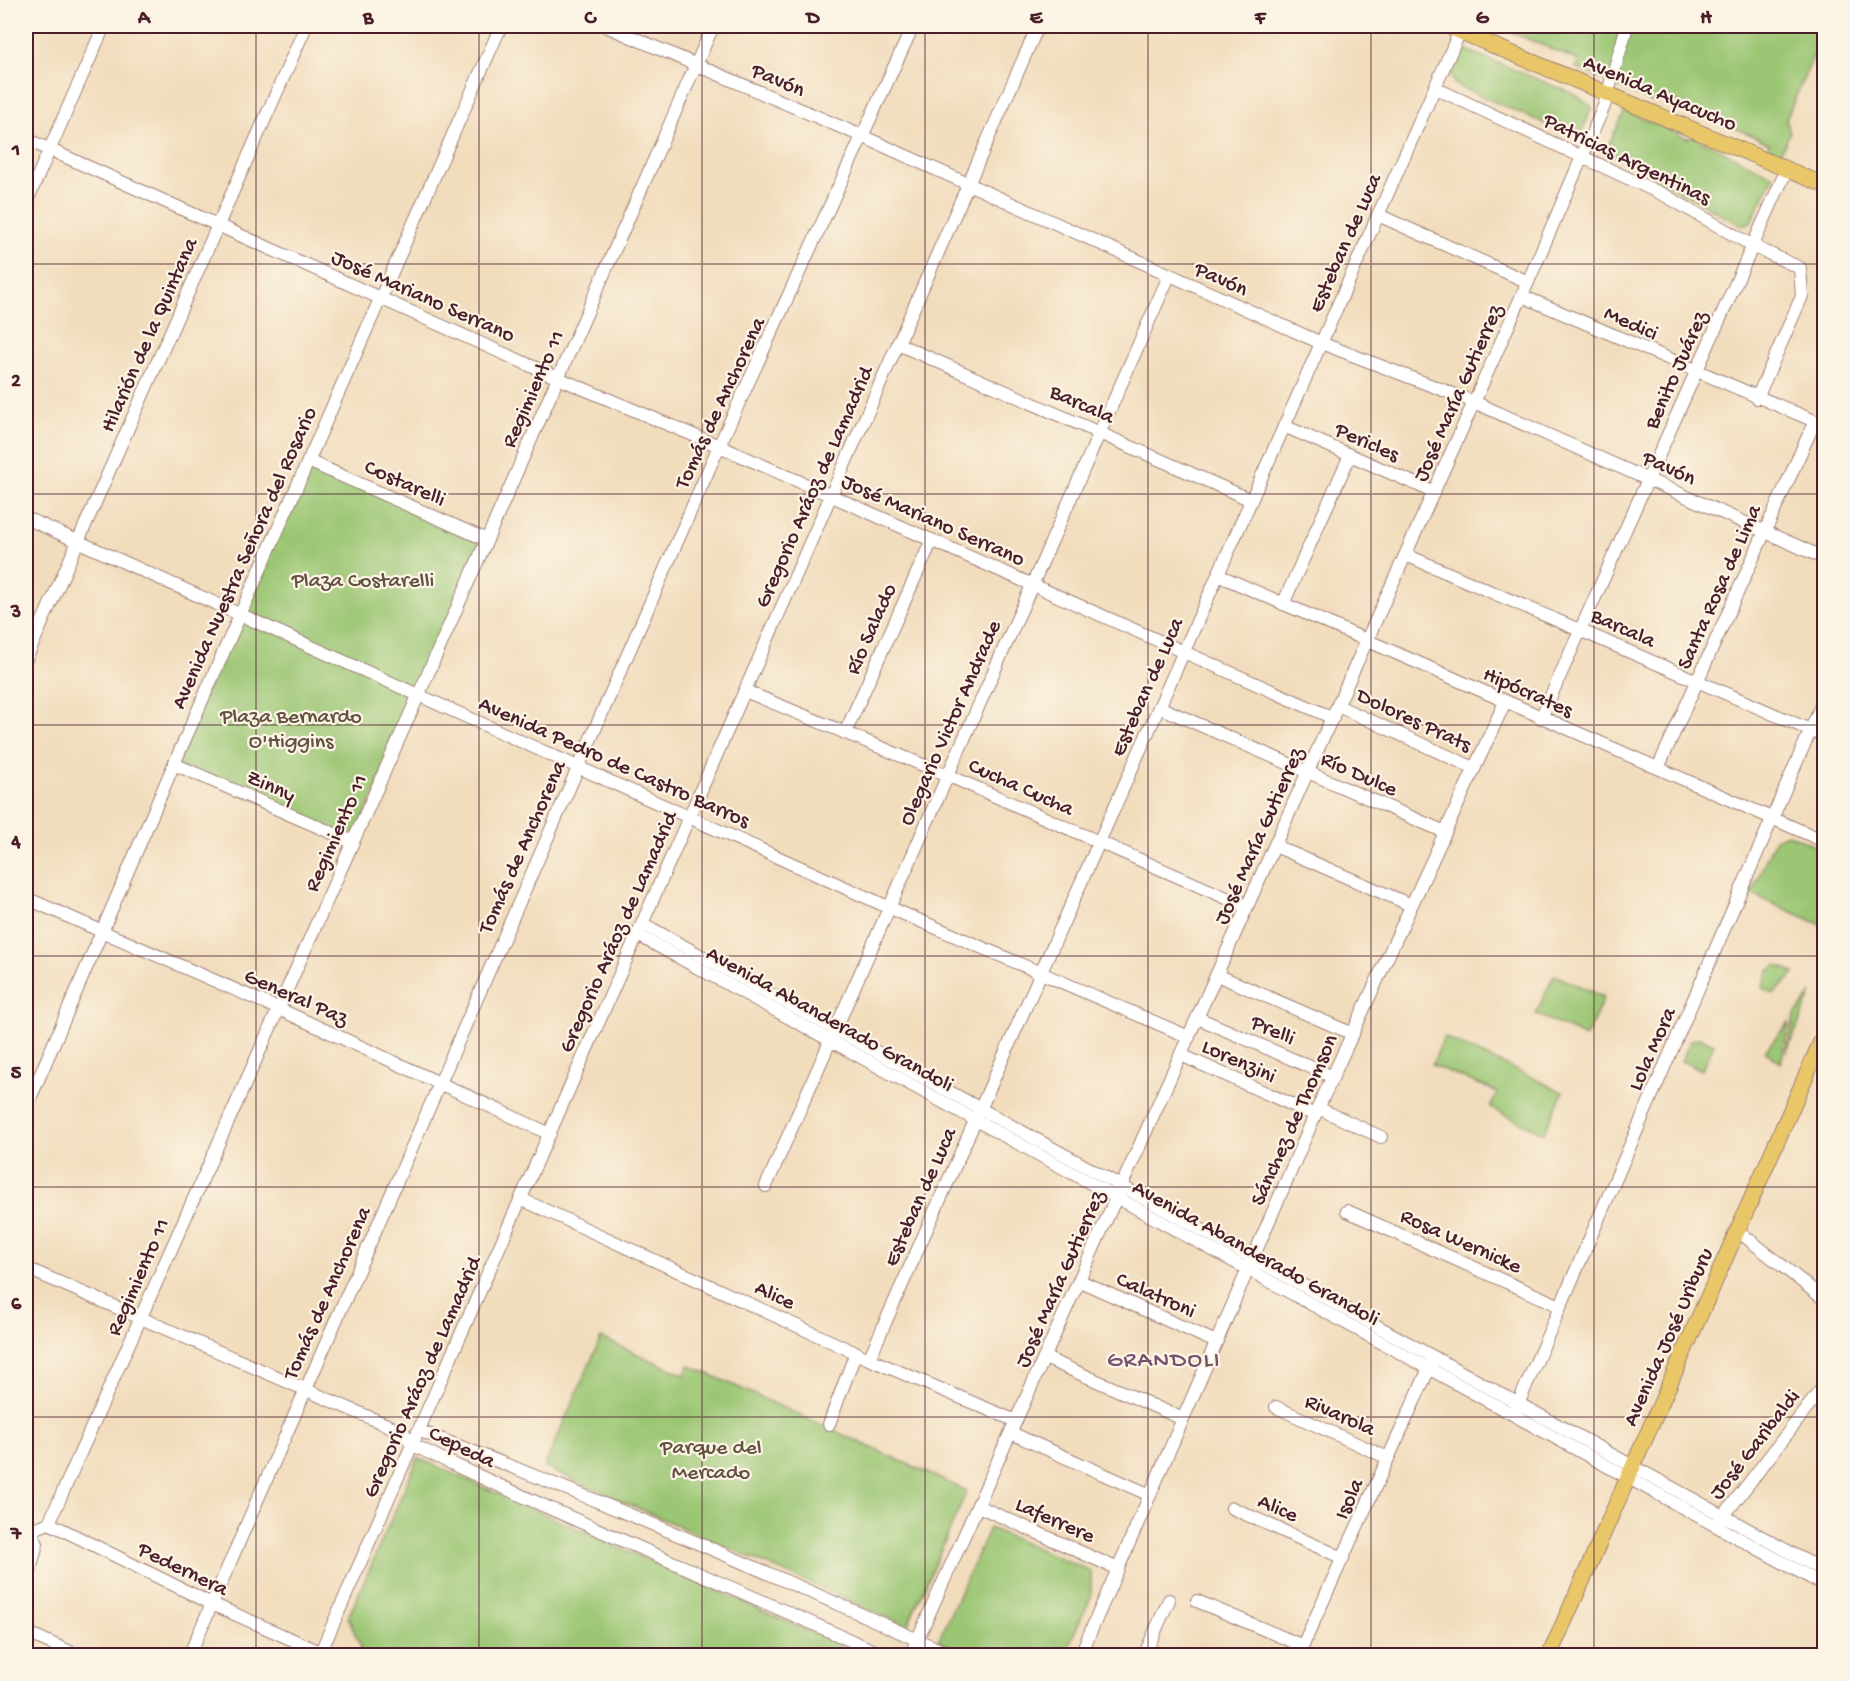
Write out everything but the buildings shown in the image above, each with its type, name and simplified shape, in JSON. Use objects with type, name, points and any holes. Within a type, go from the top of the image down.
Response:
[{"type":"main road","name":"Avenida Ayacucho","points":[[1454,28],[1824,185]]},
{"type":"main road","name":"Avenida José Uriburu","points":[[1549,1656],[1824,1035]]},
{"type":"street","points":[[26,203],[104,26]]},
{"type":"street","name":"Hilarión de la Quintana","points":[[26,659],[306,26]]},
{"type":"street","name":"Avenida Nuestra Señora del Rosario","points":[[26,1108],[30,1082],[102,933],[174,764],[501,26]]},
{"type":"street","name":"Pavón","points":[[606,26],[864,137],[1321,344],[1474,402],[1824,558]]},
{"type":"street","name":"Regimiento 11","points":[[49,1523],[419,694],[712,26]]},
{"type":"street","name":"Tomás de Anchorena","points":[[189,1656],[719,446],[864,137],[913,26]]},
{"type":"street","name":"Gregorio Aráoz de Lamadrid","points":[[320,1654],[1038,26]]},
{"type":"street","name":"José María Gutierrez","points":[[910,1656],[1522,296],[1608,93],[1627,26]]},
{"type":"street","name":"Esteban de Luca","points":[[869,1359],[1435,88],[1454,28]]},
{"type":"street","name":"Patricias Argentinas","points":[[1435,88],[1666,196],[1753,246],[1800,268],[1802,296],[1757,398]]},
{"type":"street","name":"José Mariano Serrano","points":[[26,139],[558,378],[719,446],[1333,718]]},
{"type":"street","name":"Benito Juárez","points":[[1541,718],[1788,169]]},
{"type":"street","points":[[1378,215],[1528,282]]},
{"type":"street","name":"Olegario Victor Andrade","points":[[766,1186],[1169,276]]},
{"type":"street","name":"Medici","points":[[1522,296],[1696,373],[1820,423]]},
{"type":"street","name":"Barcala","points":[[898,344],[1251,500]]},
{"type":"street","name":"Santa Rosa de Lima","points":[[1658,768],[1765,532],[1820,423]]},
{"type":"street","name":"Pericles","points":[[1284,426],[1434,492]]},
{"type":"street","points":[[1283,604],[1350,455]]},
{"type":"street","name":"Costarelli","points":[[308,461],[487,540]]},
{"type":"street","name":"Avenida Pedro de Castro Barros","points":[[26,518],[888,907],[1189,1037]]},
{"type":"street","name":"Río Salado","points":[[845,733],[932,540]]},
{"type":"street","name":"Barcala","points":[[1406,555],[1824,736]]},
{"type":"street","name":"Hipócrates","points":[[1218,575],[1824,841]]},
{"type":"street","name":"Cucha Cucha","points":[[745,691],[947,775],[1247,908]]},
{"type":"street","name":"Lola Mora","points":[[1516,1409],[1824,699]]},
{"type":"street","name":"Sánchez de Thomson","points":[[1080,1656],[1332,1077],[1505,702]]},
{"type":"street","name":"Dolores Prats","points":[[1338,706],[1474,768]]},
{"type":"street","name":"Río Dulce","points":[[1159,707],[1445,832]]},
{"type":"street","name":"Zinny","points":[[174,764],[353,842]]},
{"type":"street","points":[[1275,846],[1411,905]]},
{"type":"street","name":"General Paz","points":[[26,898],[279,1009],[550,1134]]},
{"type":"street","name":"Avenida Abanderado Grandoli","points":[[640,929],[1720,1521],[1824,1571]]},
{"type":"street","points":[[1217,975],[1353,1034]]},
{"type":"street","name":"Prelli","points":[[1198,1018],[1332,1077]]},
{"type":"street","name":"Lorenzini","points":[[1181,1055],[1381,1137]]},
{"type":"street","name":"Alice","points":[[521,1199],[856,1352],[1150,1495]]},
{"type":"street","name":"Rosa Wernicke","points":[[1347,1211],[1560,1306]]},
{"type":"street","points":[[1737,1230],[1824,1299]]},
{"type":"street","name":"Cepeda","points":[[26,1268],[403,1432],[413,1445],[530,1502],[763,1600],[885,1656]]},
{"type":"street","name":"Calatroni","points":[[1080,1281],[1216,1342]]},
{"type":"street","points":[[829,1424],[856,1352]]},
{"type":"street","points":[[1045,1358],[1183,1419]]},
{"type":"street","name":"Isola","points":[[1301,1651],[1431,1363]]},
{"type":"street","name":"José Garibaldi","points":[[1720,1521],[1824,1386]]},
{"type":"street","name":"Rivarola","points":[[1276,1407],[1388,1458]]},
{"type":"street","name":"Cepeda","points":[[420,1431],[540,1476],[752,1565],[953,1656]]},
{"type":"street","name":"Laferrere","points":[[978,1506],[1118,1569]]},
{"type":"street","name":"Alice","points":[[1232,1508],[1343,1558]]},
{"type":"street","points":[[26,1517],[37,1544],[26,1585]]},
{"type":"street","name":"Avenida Abanderado Grandoli","points":[[1720,1521],[1824,1585]]},
{"type":"street","points":[[31,1530],[49,1523]]},
{"type":"street","name":"Pedernera","points":[[49,1523],[212,1604],[320,1654]]},
{"type":"street","points":[[1144,1656],[1169,1600]]},
{"type":"street","points":[[1197,1600],[1301,1651]]},
{"type":"street","points":[[26,1632],[79,1656]]},
{"type":"green space","points":[[1497,26],[1824,26],[1824,32],[1786,119],[1790,133],[1781,152],[1775,154],[1767,150],[1769,143],[1659,95],[1655,103],[1576,68],[1579,61]]},
{"type":"green space","points":[[1461,48],[1576,95],[1592,107],[1581,133],[1572,135],[1455,85],[1450,74]]},
{"type":"green space","points":[[1625,111],[1687,138],[1694,137],[1774,176],[1750,223],[1740,225],[1606,150]]},
{"type":"green space","points":[[308,461],[487,540],[353,842],[174,764]]},
{"type":"green space","points":[[1788,834],[1824,850],[1824,926],[1751,894],[1775,839]]},
{"type":"green space","points":[[1776,965],[1795,973],[1774,994],[1762,988],[1769,971]]},
{"type":"green space","points":[[1554,975],[1604,997],[1586,1037],[1536,1014]]},
{"type":"green space","points":[[1812,993],[1786,1053],[1794,1016]]},
{"type":"green space","points":[[1789,1022],[1781,1063],[1765,1051]]},
{"type":"green space","points":[[1444,1037],[1563,1092],[1544,1133],[1490,1108],[1497,1092],[1432,1065]]},
{"type":"green space","points":[[1700,1038],[1714,1044],[1702,1070],[1681,1061],[1691,1040]]},
{"type":"green space","name":"Parque del Mercado","points":[[601,1338],[685,1375],[689,1365],[967,1491],[907,1626],[544,1467]]},
{"type":"green space","points":[[418,1458],[862,1655],[358,1655],[361,1647],[348,1618]]},
{"type":"green space","points":[[989,1528],[1091,1571],[1091,1597],[1064,1655],[971,1655],[938,1641]]},
{"type":"district","name":"GRANDOLI","points":[[1164,1358]]},
{"type":"park label","name":"Plaza Costarelli","points":[[363,578]]},
{"type":"park label","name":"Plaza Bernardo O'Higgins","points":[[291,726]]}]
